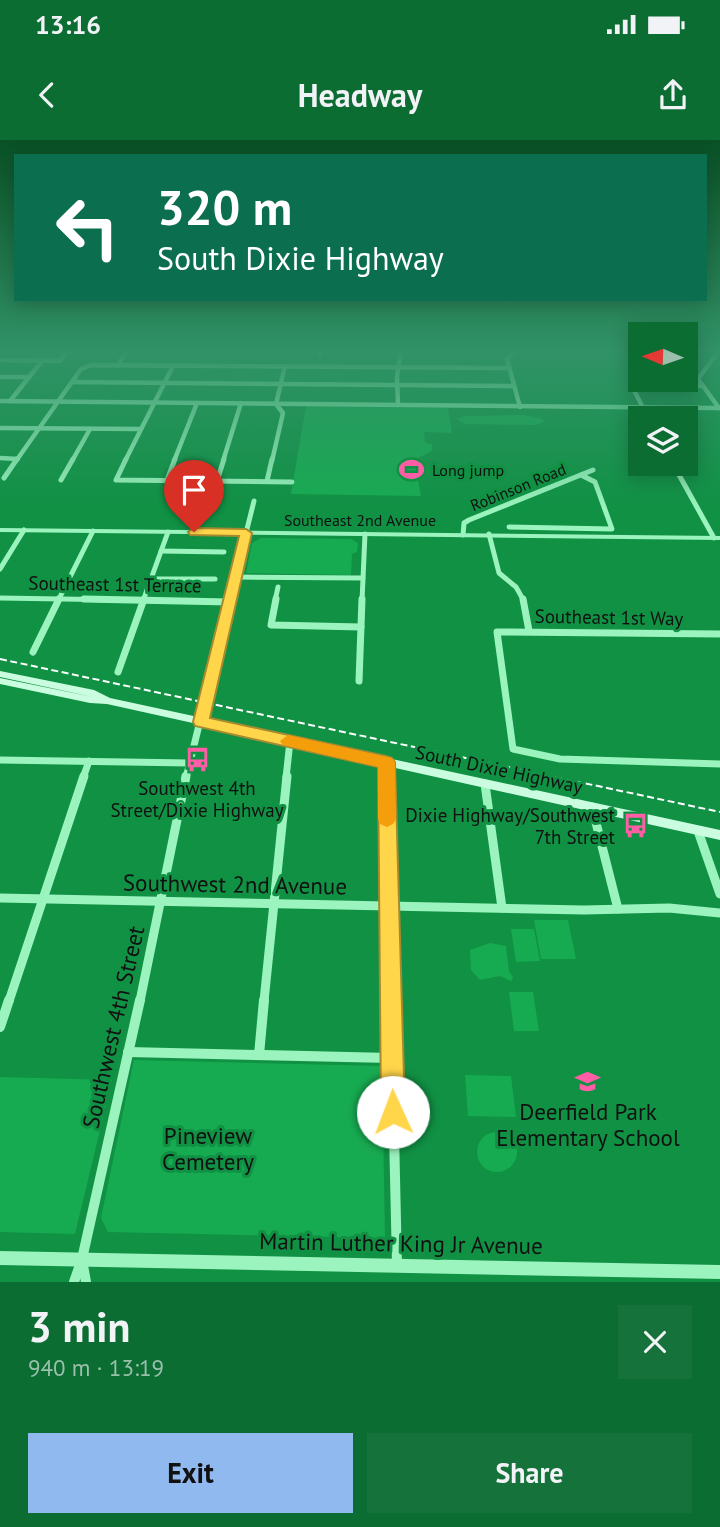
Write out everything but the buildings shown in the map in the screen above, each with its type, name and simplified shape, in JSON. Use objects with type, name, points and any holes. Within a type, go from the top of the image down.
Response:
[{"type":"main road","name":"South Dixie Highway","points":[[0,674],[94,693],[107,701]]},
{"type":"main road","name":"South Dixie Highway","points":[[0,681],[90,701],[107,701],[720,835]]},
{"type":"street","points":[[4,478],[57,402]]},
{"type":"street","points":[[121,402],[628,408]]},
{"type":"street","points":[[519,402],[520,407]]},
{"type":"street","points":[[155,403],[116,480],[292,482]]},
{"type":"street","points":[[167,480],[197,403]]},
{"type":"street","points":[[217,481],[241,404]]},
{"type":"street","points":[[267,481],[282,413],[276,404]]},
{"type":"street","points":[[698,408],[719,408]]},
{"type":"street","points":[[0,428],[141,429]]},
{"type":"street","points":[[61,480],[90,429]]},
{"type":"street","points":[[0,458],[18,459]]},
{"type":"street","name":"Robinson Road","points":[[463,535],[464,523],[469,520],[593,470]]},
{"type":"street","points":[[581,475],[595,482],[612,529],[594,533]]},
{"type":"street","points":[[681,476],[717,538]]},
{"type":"street","name":"Southwest 4th Street","points":[[74,1282],[82,1259],[162,902],[189,763],[254,501]]},
{"type":"street","points":[[509,527],[523,532]]},
{"type":"street","name":"Southeast 2nd Avenue","points":[[0,530],[463,535],[523,532],[717,538]]},
{"type":"street","points":[[0,569],[24,530]]},
{"type":"street","points":[[33,652],[93,531]]},
{"type":"street","points":[[118,672],[168,532]]},
{"type":"street","points":[[359,681],[365,534]]},
{"type":"street","points":[[489,534],[499,573],[516,587],[524,602],[529,631]]},
{"type":"street","points":[[161,551],[224,552]]},
{"type":"street","points":[[236,577],[363,578]]},
{"type":"street","points":[[151,579],[215,579]]},
{"type":"street","points":[[278,587],[271,625],[361,627]]},
{"type":"street","name":"Southeast 1st Terrace","points":[[0,598],[229,602]]},
{"type":"street","name":"Southeast 1st Way","points":[[720,634],[497,632],[513,749],[560,759],[720,764]]},
{"type":"street","points":[[259,1055],[290,741]]},
{"type":"street","points":[[0,760],[189,763]]},
{"type":"street","points":[[0,1027],[89,761]]},
{"type":"street","points":[[386,762],[397,1265]]},
{"type":"street","points":[[485,784],[502,908]]},
{"type":"street","points":[[592,807],[618,909]]},
{"type":"street","points":[[698,831],[720,894]]},
{"type":"street","name":"Southwest 2nd Avenue","points":[[0,898],[388,907],[690,907],[720,913]]},
{"type":"street","points":[[128,1052],[391,1058]]},
{"type":"street","name":"Martin Luther King Jr Avenue","points":[[0,1258],[720,1272]]},
{"type":"street","name":"Southwest 4th Street","points":[[82,1259],[86,1282]]},
{"type":"green space","points":[[306,406],[448,408],[452,433],[424,432],[425,442],[432,444],[432,451],[414,460],[421,496],[291,494]]},
{"type":"green space","points":[[524,415],[545,421],[536,425],[465,424],[456,419],[465,416]]},
{"type":"green space","points":[[261,538],[351,539],[358,543],[357,552],[352,554],[351,575],[246,573],[252,543]]},
{"type":"green space","points":[[534,920],[568,920],[576,959],[541,959]]},
{"type":"green space","points":[[511,929],[534,929],[540,961],[516,962]]},
{"type":"green space","points":[[490,943],[506,946],[509,971],[513,977],[511,981],[500,976],[480,980],[471,970],[470,950]]},
{"type":"green space","points":[[509,992],[533,992],[539,1031],[514,1031]]},
{"type":"green space","name":"Pineview Cemetery","points":[[134,1060],[382,1066],[385,1238],[108,1232],[101,1218]]},
{"type":"green space","points":[[465,1075],[511,1076],[516,1117],[468,1116]]},
{"type":"green space","points":[[0,1077],[112,1080],[75,1234],[0,1232]]},
{"type":"green space","points":[[497,1132],[505,1133],[511,1138],[516,1144],[516,1160],[511,1166],[505,1171],[497,1172],[489,1171],[483,1166],[478,1160],[477,1152],[478,1144],[483,1138],[489,1133]]},
{"type":"railway","points":[[0,659],[720,812]]},
{"type":"slow traffic","points":[[288,741],[386,762],[387,819]]},
{"type":"place","name":"Long jump","points":[[412,470]]},
{"type":"place","name":"Southwest 4th Street/Dixie Highway","points":[[197,760]]},
{"type":"place","name":"Dixie Highway/Southwest 7th Street","points":[[635,826]]},
{"type":"place","name":"Deerfield Park Elementary School","points":[[588,1081]]},
{"type":"route","points":[[194,532],[246,533],[201,722],[386,762],[393,1112]]}]
